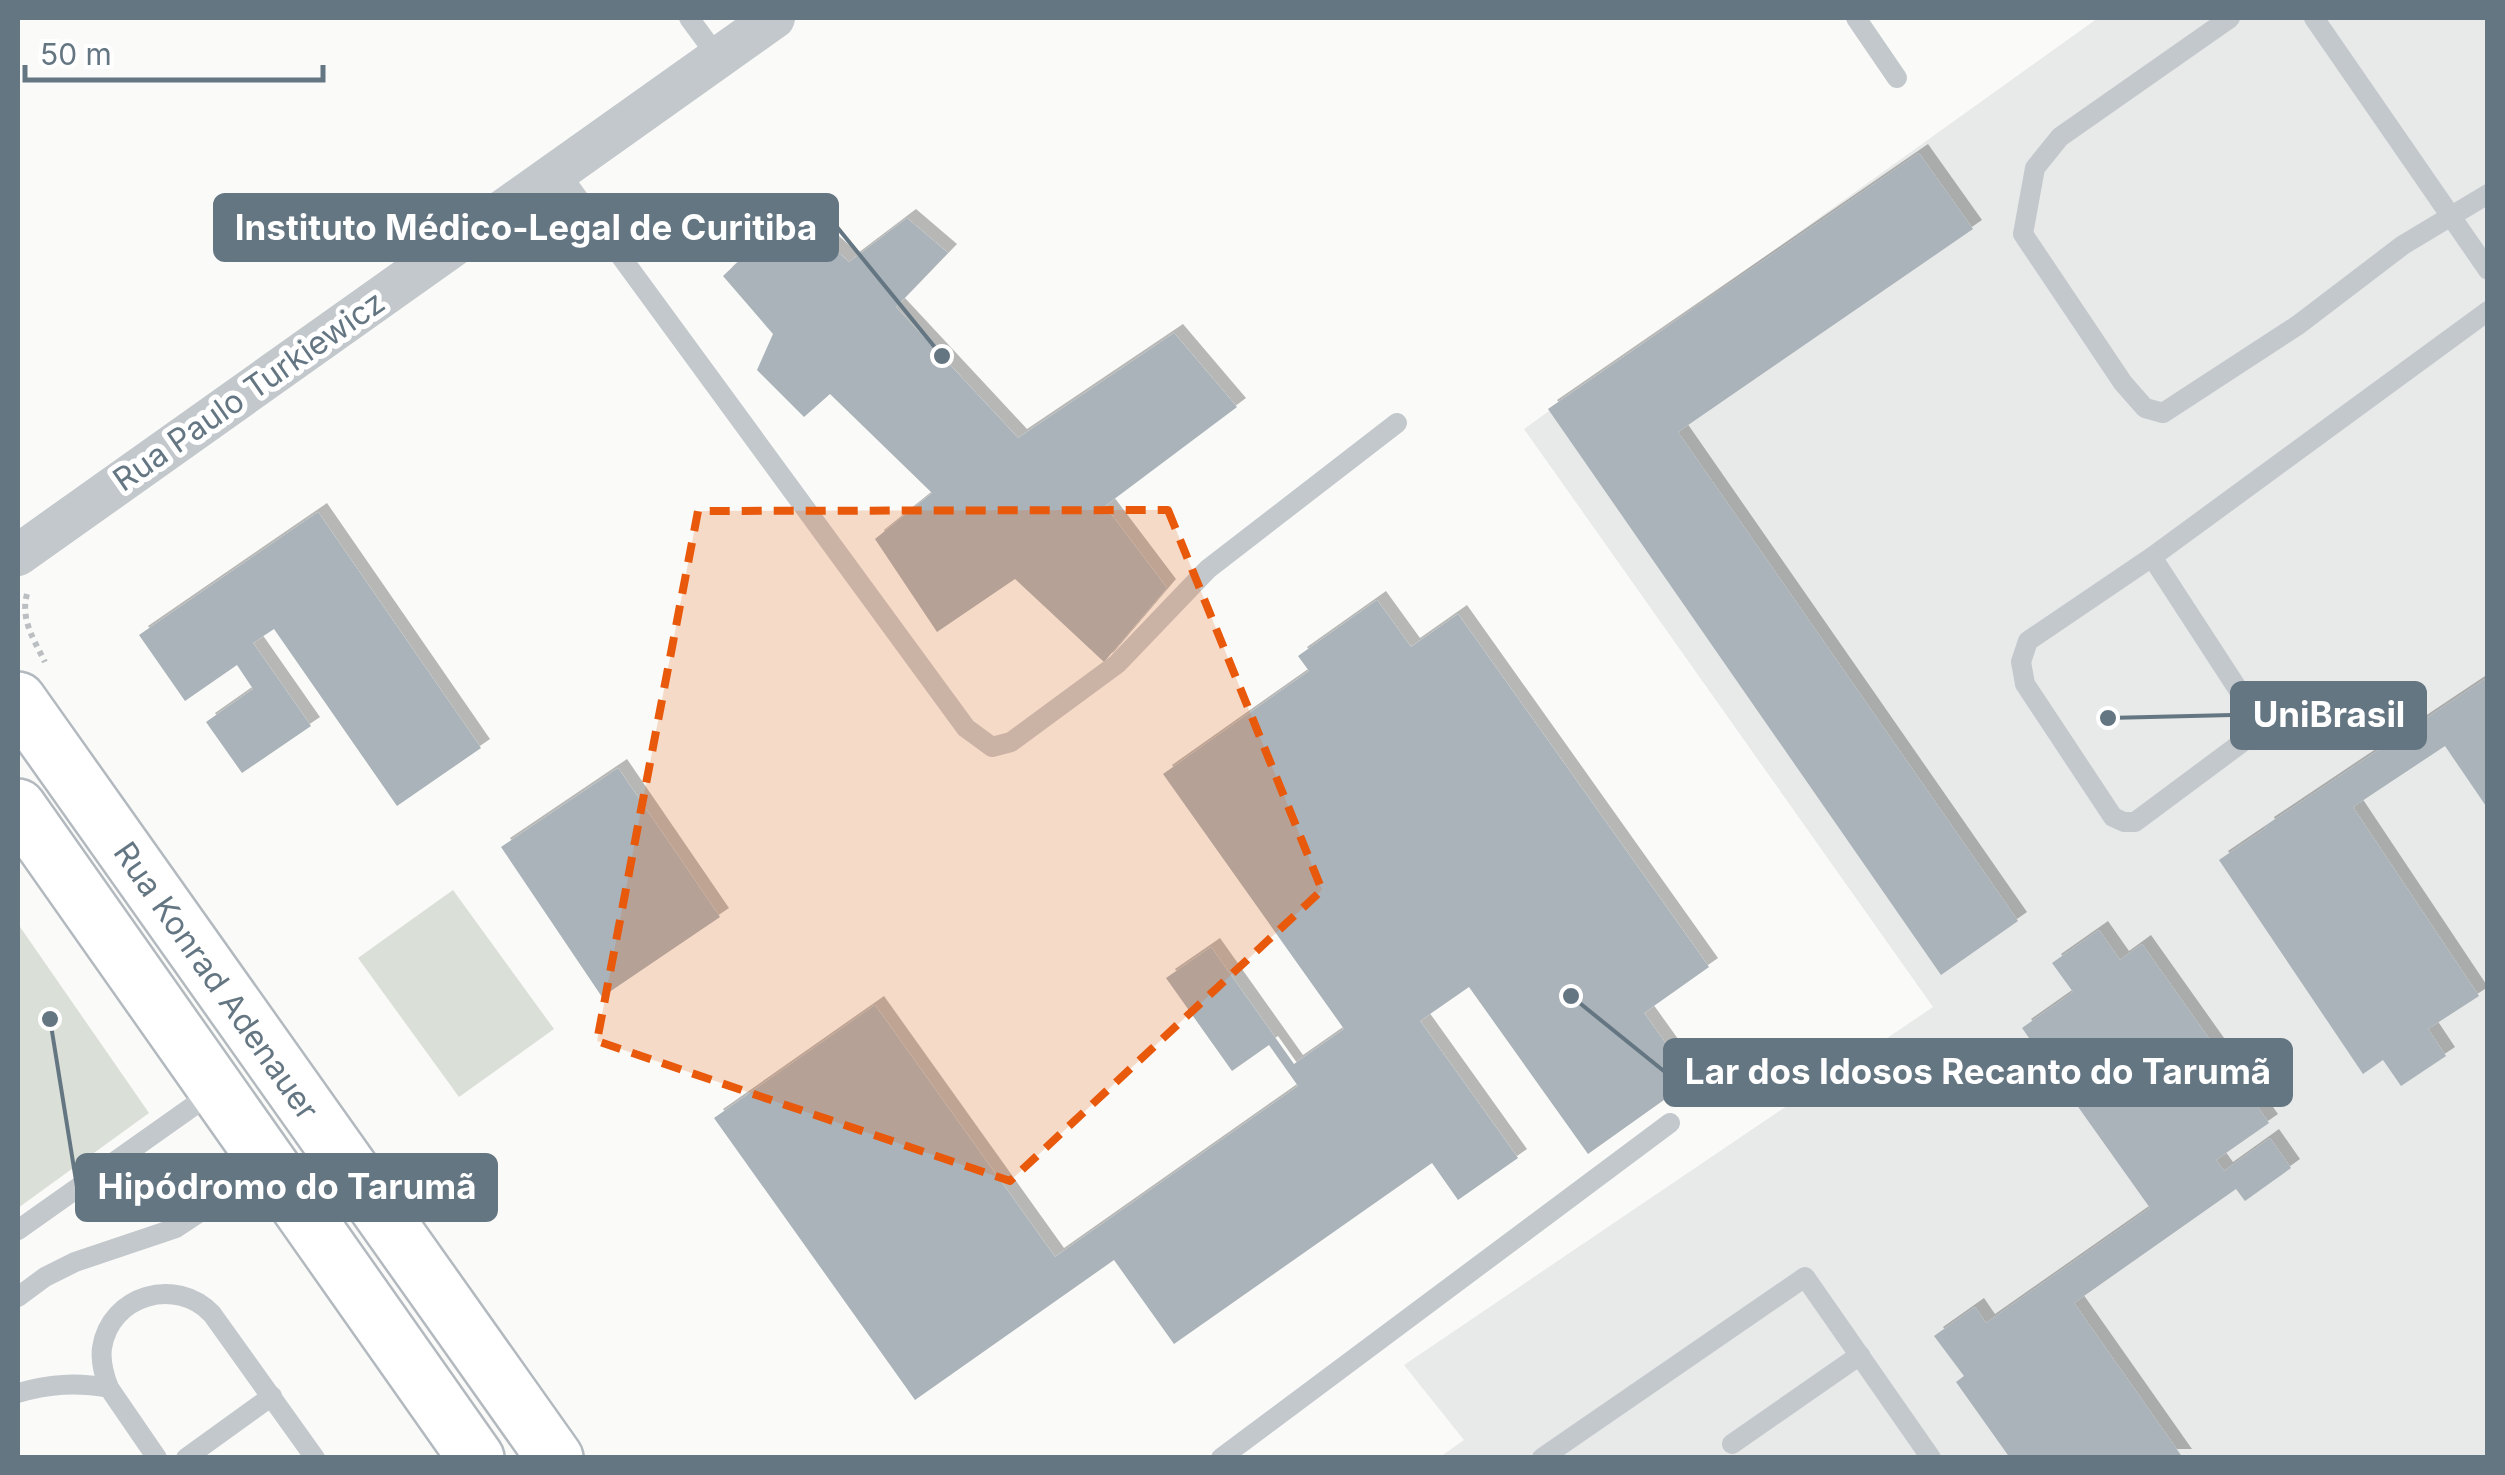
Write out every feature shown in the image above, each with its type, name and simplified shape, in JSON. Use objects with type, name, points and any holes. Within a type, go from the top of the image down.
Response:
[{"type":"main road","name":"Rua Konrad Adenauer","points":[[18,700],[554,1458]]},
{"type":"main road","name":"Rua Konrad Adenauer","points":[[18,807],[476,1458]]},
{"type":"street","name":"Rua Paulo Turkiewicz","points":[[18,555],[774,18]]},
{"type":"lane","points":[[689,18],[717,56]]},
{"type":"lane","points":[[1856,18],[1897,78]]},
{"type":"lane","points":[[2230,18],[2060,138],[2035,168],[2023,234],[2122,383],[2144,408],[2163,413],[2298,324],[2403,245],[2488,194]]},
{"type":"lane","points":[[2314,18],[2488,270]]},
{"type":"lane","points":[[559,172],[966,728],[992,747],[1012,742],[1117,664],[1208,568],[1397,423]]},
{"type":"lane","points":[[2152,557],[2258,720],[2256,732],[2204,772],[2134,822],[2124,822],[2113,817],[2025,684],[2020,662],[2028,641],[2152,557],[2488,311]]},
{"type":"lane","points":[[18,1230],[218,1089]]},
{"type":"lane","points":[[1221,1458],[1670,1123]]},
{"type":"lane","points":[[18,1297],[75,1262],[187,1222],[270,1166]]},
{"type":"lane","points":[[1542,1458],[1805,1276],[1931,1458]]},
{"type":"lane","points":[[157,1458],[108,1388],[102,1362],[112,1322],[131,1303],[170,1293],[206,1306],[315,1458]]},
{"type":"lane","points":[[1732,1444],[1860,1355]]},
{"type":"lane","points":[[18,1393],[65,1384],[108,1388]]},
{"type":"lane","points":[[186,1458],[272,1396]]},
{"type":"highlighted area","points":[[1168,510],[1322,890],[1010,1181],[597,1041],[698,511]]},
{"type":"shaded area","points":[[2098,18],[2487,18],[2487,1457],[1440,1457],[1464,1440],[1404,1365],[1933,1007],[1524,429]]},
{"type":"shaded area","points":[[453,890],[554,1029],[459,1097],[358,958]]},
{"type":"shaded area","points":[[18,924],[149,1113],[18,1208]]},
{"type":"building","points":[[1919,153],[1973,229],[1678,432],[2018,921],[1941,975],[1548,409]]},
{"type":"building","points":[[792,211],[849,262],[907,218],[948,253],[896,307],[1018,438],[1174,333],[1237,407],[1105,506],[1167,588],[1104,662],[1015,579],[937,632],[875,539],[932,493],[830,394],[804,417],[757,370],[773,334],[723,276]]},
{"type":"building","points":[[318,512],[481,748],[397,806],[274,629],[253,643],[311,726],[242,773],[206,722],[253,689],[237,665],[185,701],[139,635]]},
{"type":"building","points":[[1377,600],[1411,647],[1458,614],[1709,967],[1644,1013],[1692,1080],[1588,1154],[1469,987],[1420,1021],[1518,1158],[1458,1200],[1432,1163],[1174,1344],[1114,1260],[915,1400],[714,1118],[875,1005],[1055,1257],[1298,1086],[1269,1045],[1232,1071],[1166,978],[1211,947],[1294,1064],[1344,1029],[1163,774],[1309,671],[1298,656]]},
{"type":"building","points":[[2488,677],[2488,809],[2445,746],[2353,807],[2479,996],[2428,1029],[2446,1056],[2401,1086],[2383,1060],[2363,1074],[2219,860]]},
{"type":"building","points":[[618,768],[720,917],[602,997],[501,847]]},
{"type":"building","points":[[2099,930],[2120,960],[2142,944],[2269,1123],[2216,1160],[2224,1171],[2270,1138],[2291,1168],[2245,1201],[2236,1189],[2074,1303],[2183,1458],[2010,1458],[1956,1382],[1964,1376],[1934,1336],[1975,1307],[1986,1323],[2150,1208],[2022,1028],[2073,992],[2052,963]]},
{"type":"place","name":"Instituto Médico-Legal de Curitiba","points":[[942,356]]},
{"type":"place","name":"UniBrasil","points":[[2108,718]]},
{"type":"place","name":"Lar dos Idosos Recanto do Tarumã","points":[[1571,996]]},
{"type":"place","name":"Hipódromo do Tarumã","points":[[50,1019]]}]
